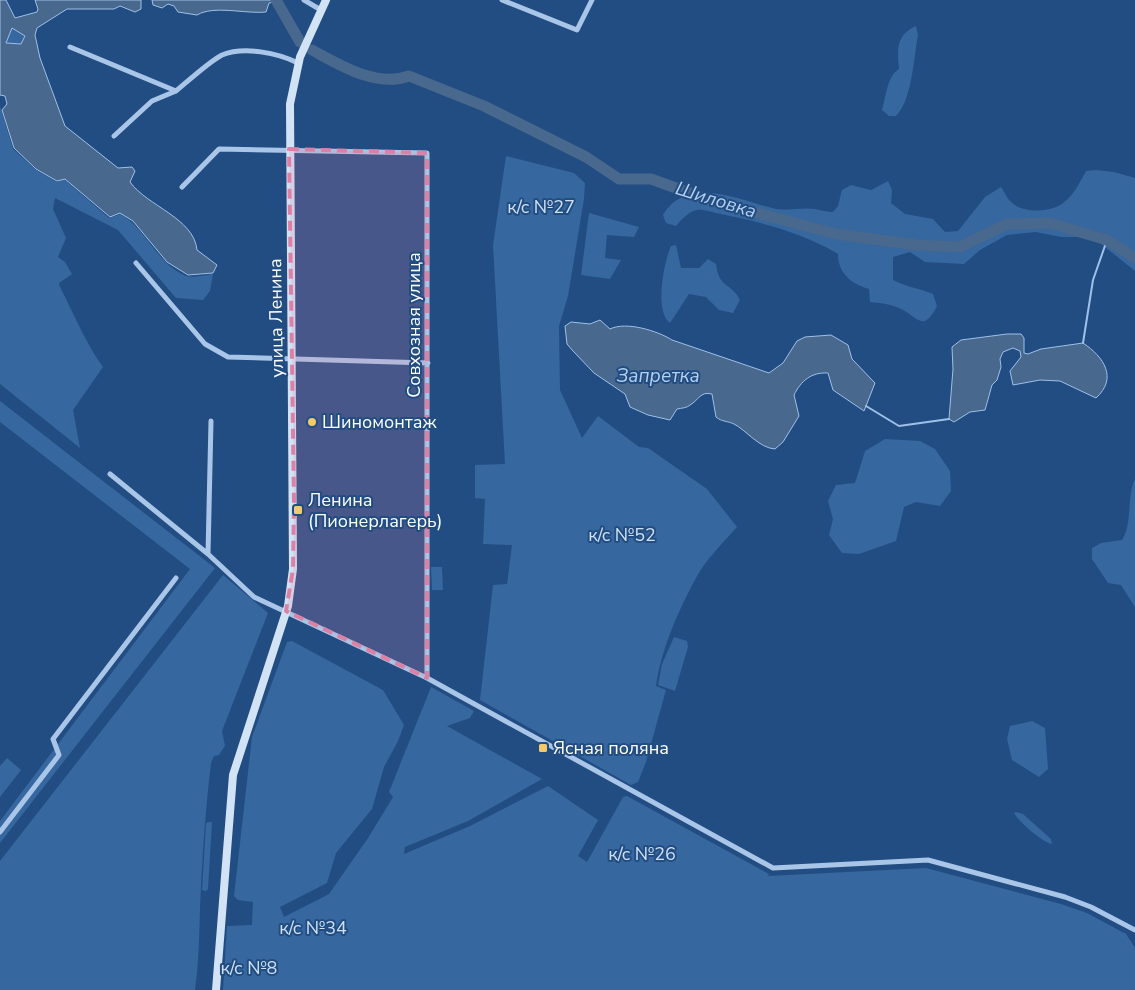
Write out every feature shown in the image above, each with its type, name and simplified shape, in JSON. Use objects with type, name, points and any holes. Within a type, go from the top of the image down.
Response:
[{"type":"street","points":[[304,0],[321,10]]},
{"type":"street","name":"улица Ленина","points":[[216,990],[233,775],[286,611],[293,569],[290,104],[299,60],[326,0]]},
{"type":"street","points":[[502,0],[577,30],[592,0]]},
{"type":"street","points":[[70,47],[176,91]]},
{"type":"street","points":[[114,136],[152,101],[176,91],[222,55],[249,51],[299,60]]},
{"type":"street","points":[[182,187],[219,150],[289,149]]},
{"type":"street","name":"Совхозная улица","points":[[289,149],[426,153],[428,363],[427,678]]},
{"type":"street","points":[[136,262],[205,344],[228,357],[428,363]]},
{"type":"street","points":[[208,554],[211,421]]},
{"type":"street","points":[[110,474],[208,554],[254,597],[427,678],[773,868],[928,860],[1065,897],[1091,907],[1135,930]]},
{"type":"street","points":[[0,832],[59,755],[53,739],[176,578]]},
{"type":"highlighted area","points":[[289,149],[427,153],[427,678],[286,611],[293,569],[294,503]]},
{"type":"green space","points":[[916,26],[918,35],[914,66],[906,100],[896,116],[889,116],[882,110],[889,82],[899,69],[899,43],[909,30]]},
{"type":"green space","points":[[12,28],[25,36],[21,44],[6,43]]},
{"type":"green space","points":[[0,106],[13,149],[36,170],[57,182],[64,179],[109,218],[121,214],[138,229],[167,264],[176,271],[189,277],[213,274],[210,291],[203,300],[176,298],[118,230],[55,198],[53,209],[66,238],[58,257],[65,262],[72,274],[59,283],[60,287],[85,338],[103,367],[73,410],[80,448],[0,384]]},
{"type":"green space","name":"к/с №52","points":[[506,156],[574,173],[585,183],[568,296],[559,326],[560,390],[582,438],[598,416],[639,447],[648,448],[707,489],[737,527],[700,571],[671,631],[658,672],[656,686],[666,690],[646,762],[638,782],[631,785],[480,700],[493,585],[507,584],[512,545],[483,544],[485,499],[475,498],[475,465],[505,464],[493,245]]},
{"type":"green space","points":[[1086,171],[1114,172],[1135,178],[1135,271],[1100,243],[1082,237],[1061,237],[1036,232],[1007,235],[980,250],[964,264],[925,262],[910,252],[893,257],[893,280],[933,294],[937,306],[928,319],[924,321],[916,319],[897,307],[870,302],[869,289],[851,281],[847,277],[840,267],[838,254],[810,239],[763,224],[704,210],[691,212],[676,226],[666,223],[663,215],[674,203],[686,196],[700,193],[731,197],[776,209],[810,209],[833,212],[838,206],[842,190],[851,185],[871,190],[888,181],[892,190],[891,203],[905,214],[933,219],[945,232],[958,231],[985,197],[1001,187],[1010,201],[1020,208],[1046,210],[1058,206],[1067,200]]},
{"type":"green space","points":[[589,213],[639,227],[634,237],[607,235],[605,258],[621,260],[610,279],[581,275]]},
{"type":"green space","points":[[676,245],[681,268],[699,268],[708,259],[716,264],[720,278],[737,294],[740,300],[733,313],[719,310],[706,297],[689,294],[670,323],[665,317],[661,298],[663,274],[668,253],[671,246]]},
{"type":"green space","points":[[0,401],[215,568],[0,843],[0,821],[190,569],[0,422]]},
{"type":"green space","points":[[885,439],[920,441],[935,449],[950,471],[951,491],[940,506],[916,502],[904,507],[896,541],[859,554],[842,553],[829,535],[833,519],[828,501],[836,485],[855,483],[865,451]]},
{"type":"green space","points":[[1135,479],[1135,607],[1121,585],[1108,583],[1092,559],[1092,548],[1101,543],[1122,540],[1127,526],[1132,486]]},
{"type":"green space","points":[[431,567],[442,567],[443,590],[432,590]]},
{"type":"green space","points":[[223,575],[268,613],[222,731],[225,746],[219,755],[214,756],[211,763],[204,840],[199,951],[195,990],[0,990],[0,861]]},
{"type":"green space","points":[[674,637],[687,641],[688,647],[675,691],[658,685],[662,664]]},
{"type":"green space","points":[[292,641],[383,690],[404,725],[384,767],[372,809],[336,853],[327,883],[280,907],[284,917],[329,894],[368,838],[393,797],[389,792],[431,687],[474,711],[470,718],[447,726],[542,779],[468,821],[405,847],[404,854],[470,826],[548,786],[598,820],[578,856],[587,862],[623,797],[627,796],[769,874],[768,876],[926,868],[1061,904],[1087,913],[1126,934],[1135,948],[1135,990],[223,990],[227,926],[252,925],[253,902],[238,900],[234,896],[252,737],[287,642]]},
{"type":"green space","points":[[1032,721],[1045,728],[1048,769],[1039,777],[1012,760],[1007,739],[1010,726]]},
{"type":"green space","points":[[7,758],[21,770],[0,797],[0,766]]},
{"type":"green space","points":[[1014,813],[1023,814],[1051,839],[1052,844],[1037,836],[1017,817]]},
{"type":"green space","points":[[212,822],[208,889],[206,891],[202,890],[206,823]]},
{"type":"water","points":[[0,0],[6,0],[15,18],[37,12],[35,0],[141,0],[141,9],[135,12],[120,6],[114,9],[67,9],[37,28],[35,35],[40,58],[65,126],[118,168],[132,167],[135,171],[130,182],[147,198],[188,229],[194,239],[197,250],[217,265],[213,273],[188,275],[167,262],[133,221],[120,213],[110,217],[65,179],[57,181],[36,169],[14,148],[2,110],[7,104],[5,96],[0,95]],"holes":[[[12,28],[25,36],[21,44],[6,43]]]},
{"type":"water","points":[[152,0],[280,0],[282,2],[281,7],[274,2],[269,3],[266,12],[221,10],[204,12],[197,15],[178,12],[174,6],[168,4],[162,8],[153,5]]},
{"type":"water","name":"Запретка","points":[[600,320],[610,329],[624,326],[650,330],[672,340],[769,373],[783,363],[797,341],[805,337],[831,335],[848,345],[852,359],[875,383],[864,411],[833,390],[828,373],[816,374],[807,378],[794,395],[799,416],[783,442],[775,449],[769,448],[734,424],[716,417],[712,394],[702,395],[689,406],[677,409],[670,420],[648,415],[630,407],[625,394],[594,373],[567,344],[565,326],[571,322],[590,324]]},
{"type":"water","points":[[1021,334],[1024,338],[1024,353],[1028,354],[1041,349],[1083,343],[1097,355],[1106,368],[1107,376],[1103,390],[1096,398],[1060,381],[1040,380],[1013,385],[1010,371],[1021,357],[1020,351],[1013,348],[1003,352],[997,380],[992,385],[985,410],[970,412],[954,422],[949,419],[953,369],[952,347],[961,340]]},
{"type":"waterway","name":"Шиловка","points":[[276,0],[300,42]]},
{"type":"waterway","name":"Шиловка","points":[[312,50],[346,68],[371,77],[397,79],[409,76],[484,106],[586,157],[619,179],[651,179],[709,200],[836,234],[917,245],[960,247],[1007,224],[1050,223],[1107,240],[1135,258]]},
{"type":"waterway","points":[[1083,343],[1093,280],[1107,240]]},
{"type":"waterway","points":[[866,406],[899,426],[949,419]]},
{"type":"place","name":"Шиномонтаж","points":[[312,422]]},
{"type":"place","name":"Ленина (Пионерлагерь)","points":[[298,510]]},
{"type":"place","name":"Ясная поляна","points":[[543,748]]},
{"type":"park label","name":"к/с №27","points":[[541,207]]},
{"type":"park label","name":"к/с №26","points":[[642,854]]},
{"type":"park label","name":"к/с №34","points":[[313,928]]},
{"type":"park label","name":"к/с №8","points":[[249,968]]}]
